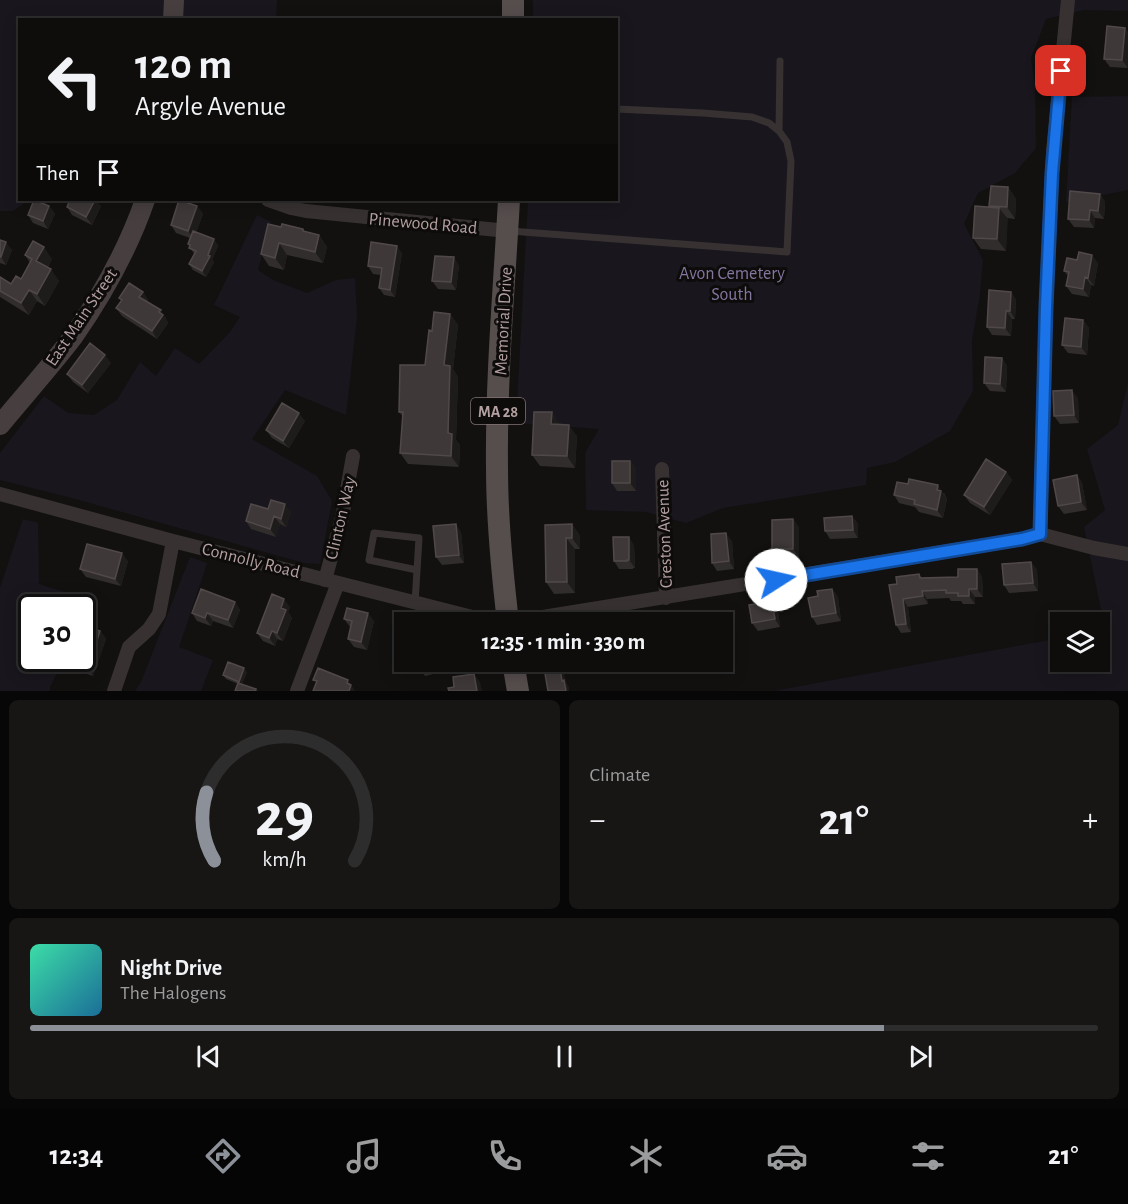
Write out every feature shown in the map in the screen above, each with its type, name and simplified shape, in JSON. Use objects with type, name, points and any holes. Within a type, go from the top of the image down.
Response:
[{"type":"main road","points":[[173,18],[174,0]]},
{"type":"main road","points":[[513,0],[513,18]]},
{"type":"main road","name":"East Main Street","points":[[0,425],[72,338],[100,296],[125,250],[145,201]]},
{"type":"main road","name":"Memorial Drive","points":[[509,201],[497,467],[498,520],[509,612]]},
{"type":"main road","points":[[515,672],[518,691]]},
{"type":"street","points":[[1040,534],[1053,151],[1068,0]]},
{"type":"street","name":"Pinewood Road","points":[[271,201],[306,211],[508,231]]},
{"type":"street","name":"Clinton Way","points":[[297,691],[332,581],[353,456]]},
{"type":"street","name":"Creston Avenue","points":[[662,469],[666,598]]},
{"type":"street","name":"Connolly Road","points":[[0,494],[452,612]]},
{"type":"street","points":[[575,612],[1022,539],[1040,534],[1128,554]]},
{"type":"street","points":[[114,691],[129,647],[149,629],[159,614],[173,540]]},
{"type":"lane","points":[[779,130],[780,61]]},
{"type":"lane","points":[[508,231],[787,252],[791,161],[788,142],[779,130],[769,123],[752,117],[618,109]]},
{"type":"lane","points":[[415,603],[419,538],[374,533],[369,560],[417,570]]},
{"type":"green space","points":[[0,0],[277,0],[276,18],[18,18],[18,201],[28,201],[13,211],[0,211]]},
{"type":"green space","name":"Avon Cemetery South","points":[[533,0],[1128,0],[1128,11],[1084,10],[1046,19],[1031,58],[1035,86],[1036,148],[1015,173],[978,193],[964,224],[983,260],[972,340],[973,391],[950,431],[895,462],[867,468],[866,485],[723,508],[686,523],[646,512],[586,510],[585,453],[599,429],[516,423],[528,201],[618,201],[618,18],[533,18]]},
{"type":"green space","points":[[1128,96],[1128,190],[1066,202],[1072,97]]},
{"type":"green space","points":[[257,215],[271,222],[258,270],[273,280],[307,293],[336,280],[355,278],[357,316],[346,415],[285,390],[252,439],[317,476],[332,501],[320,564],[304,563],[0,480],[0,453],[44,396],[68,413],[94,415],[117,400],[140,362],[156,376],[175,348],[199,364],[230,332],[240,317],[214,305]]},
{"type":"green space","points":[[1128,383],[1128,691],[774,691],[1050,640],[1050,672],[1110,672],[1110,612],[1102,612],[1084,527],[1105,510],[1087,449],[1118,425]]},
{"type":"green space","points":[[23,519],[38,523],[39,584],[71,594],[18,594],[18,672],[58,672],[50,691],[0,691],[0,588]]},
{"type":"green space","points":[[190,557],[207,563],[179,647],[213,660],[201,691],[135,691],[141,682]]},
{"type":"building","points":[[1107,26],[1125,28],[1122,60],[1104,59]]},
{"type":"building","points":[[991,186],[1008,187],[1007,207],[989,206]]},
{"type":"building","points":[[1070,191],[1100,194],[1098,211],[1090,210],[1089,220],[1068,219]]},
{"type":"building","points":[[34,201],[49,206],[43,221],[28,215]]},
{"type":"building","points":[[70,201],[94,201],[86,217],[67,207]]},
{"type":"building","points":[[179,201],[197,206],[188,231],[171,225]]},
{"type":"building","points":[[975,206],[999,208],[997,239],[973,238]]},
{"type":"building","points":[[268,224],[281,227],[282,224],[319,235],[315,252],[279,243],[275,258],[261,254]]},
{"type":"building","points":[[193,231],[214,239],[208,255],[210,256],[202,271],[189,264],[196,251],[189,248],[188,244]]},
{"type":"building","points":[[0,240],[6,242],[1,257],[0,257]]},
{"type":"building","points":[[33,241],[44,247],[36,261],[51,269],[37,294],[29,290],[21,303],[0,291],[0,277],[11,284],[16,276],[21,279],[32,259],[25,255]]},
{"type":"building","points":[[371,242],[397,246],[390,290],[379,288],[382,268],[368,266]]},
{"type":"building","points":[[1079,252],[1092,255],[1088,278],[1085,277],[1083,289],[1066,286],[1069,272],[1064,271],[1067,258],[1077,260]]},
{"type":"building","points":[[435,256],[454,257],[451,282],[432,281]]},
{"type":"building","points":[[129,283],[143,292],[139,297],[161,310],[159,312],[163,315],[152,331],[116,308],[122,300],[119,298]]},
{"type":"building","points":[[989,290],[1011,292],[1010,311],[1006,311],[1005,328],[987,327]]},
{"type":"building","points":[[434,312],[450,314],[444,365],[450,366],[448,433],[452,434],[451,456],[400,453],[403,412],[399,412],[400,365],[425,365],[429,330],[432,331]]},
{"type":"building","points":[[1065,318],[1083,320],[1081,347],[1062,345]]},
{"type":"building","points":[[90,343],[105,355],[82,385],[67,374]]},
{"type":"building","points":[[985,357],[1002,358],[1000,384],[984,383]]},
{"type":"building","points":[[1072,390],[1074,415],[1054,416],[1053,391]]},
{"type":"building","points":[[282,403],[299,413],[283,441],[266,430]]},
{"type":"building","points":[[534,412],[552,412],[551,424],[569,425],[567,456],[532,455]]},
{"type":"building","points":[[986,459],[1006,472],[984,507],[964,495]]},
{"type":"building","points":[[612,461],[630,461],[630,483],[612,483]]},
{"type":"building","points":[[1077,475],[1081,502],[1058,506],[1053,480]]},
{"type":"building","points":[[909,479],[938,485],[937,490],[941,491],[937,510],[914,504],[915,500],[894,495],[897,482],[908,484]]},
{"type":"building","points":[[271,500],[285,504],[281,519],[274,516],[270,529],[246,521],[251,504],[268,509]]},
{"type":"building","points":[[852,516],[853,530],[825,531],[824,518]]},
{"type":"building","points":[[793,519],[793,549],[772,549],[772,520]]},
{"type":"building","points":[[456,524],[459,555],[436,557],[433,526]]},
{"type":"building","points":[[572,524],[572,538],[566,538],[567,582],[546,582],[545,525]]},
{"type":"building","points":[[726,533],[729,561],[712,563],[711,534]]},
{"type":"building","points":[[613,537],[629,537],[629,560],[614,561]]},
{"type":"building","points":[[87,544],[122,553],[115,579],[80,569]]},
{"type":"building","points":[[1031,562],[1033,583],[1004,585],[1002,564]]},
{"type":"building","points":[[958,569],[977,569],[977,589],[969,589],[969,596],[946,593],[946,590],[922,591],[923,596],[903,599],[906,624],[896,625],[889,585],[897,584],[896,577],[919,574],[920,578],[958,577]]},
{"type":"building","points":[[201,589],[235,602],[228,620],[207,613],[205,618],[192,613]]},
{"type":"building","points":[[832,589],[836,613],[812,617],[808,598],[818,596],[817,591]]},
{"type":"building","points":[[272,594],[284,599],[281,608],[286,610],[277,633],[272,631],[269,638],[257,633]]},
{"type":"building","points":[[772,602],[775,619],[752,623],[749,605]]},
{"type":"building","points":[[347,608],[368,613],[361,642],[348,639],[352,621],[344,619]]},
{"type":"building","points":[[96,630],[100,631],[96,643]]},
{"type":"building","points":[[228,662],[244,668],[239,682],[223,675]]},
{"type":"building","points":[[318,668],[348,680],[347,683],[351,685],[349,691],[313,691],[317,681],[313,680]]},
{"type":"building","points":[[545,672],[561,672],[566,691],[548,691]]},
{"type":"building","points":[[474,674],[477,691],[449,691],[448,688],[454,687],[453,677]]},
{"type":"building","points":[[238,683],[256,689],[255,691],[235,691]]},
{"type":"route","points":[[776,580],[1022,539],[1040,534],[1052,173],[1061,71]]}]
